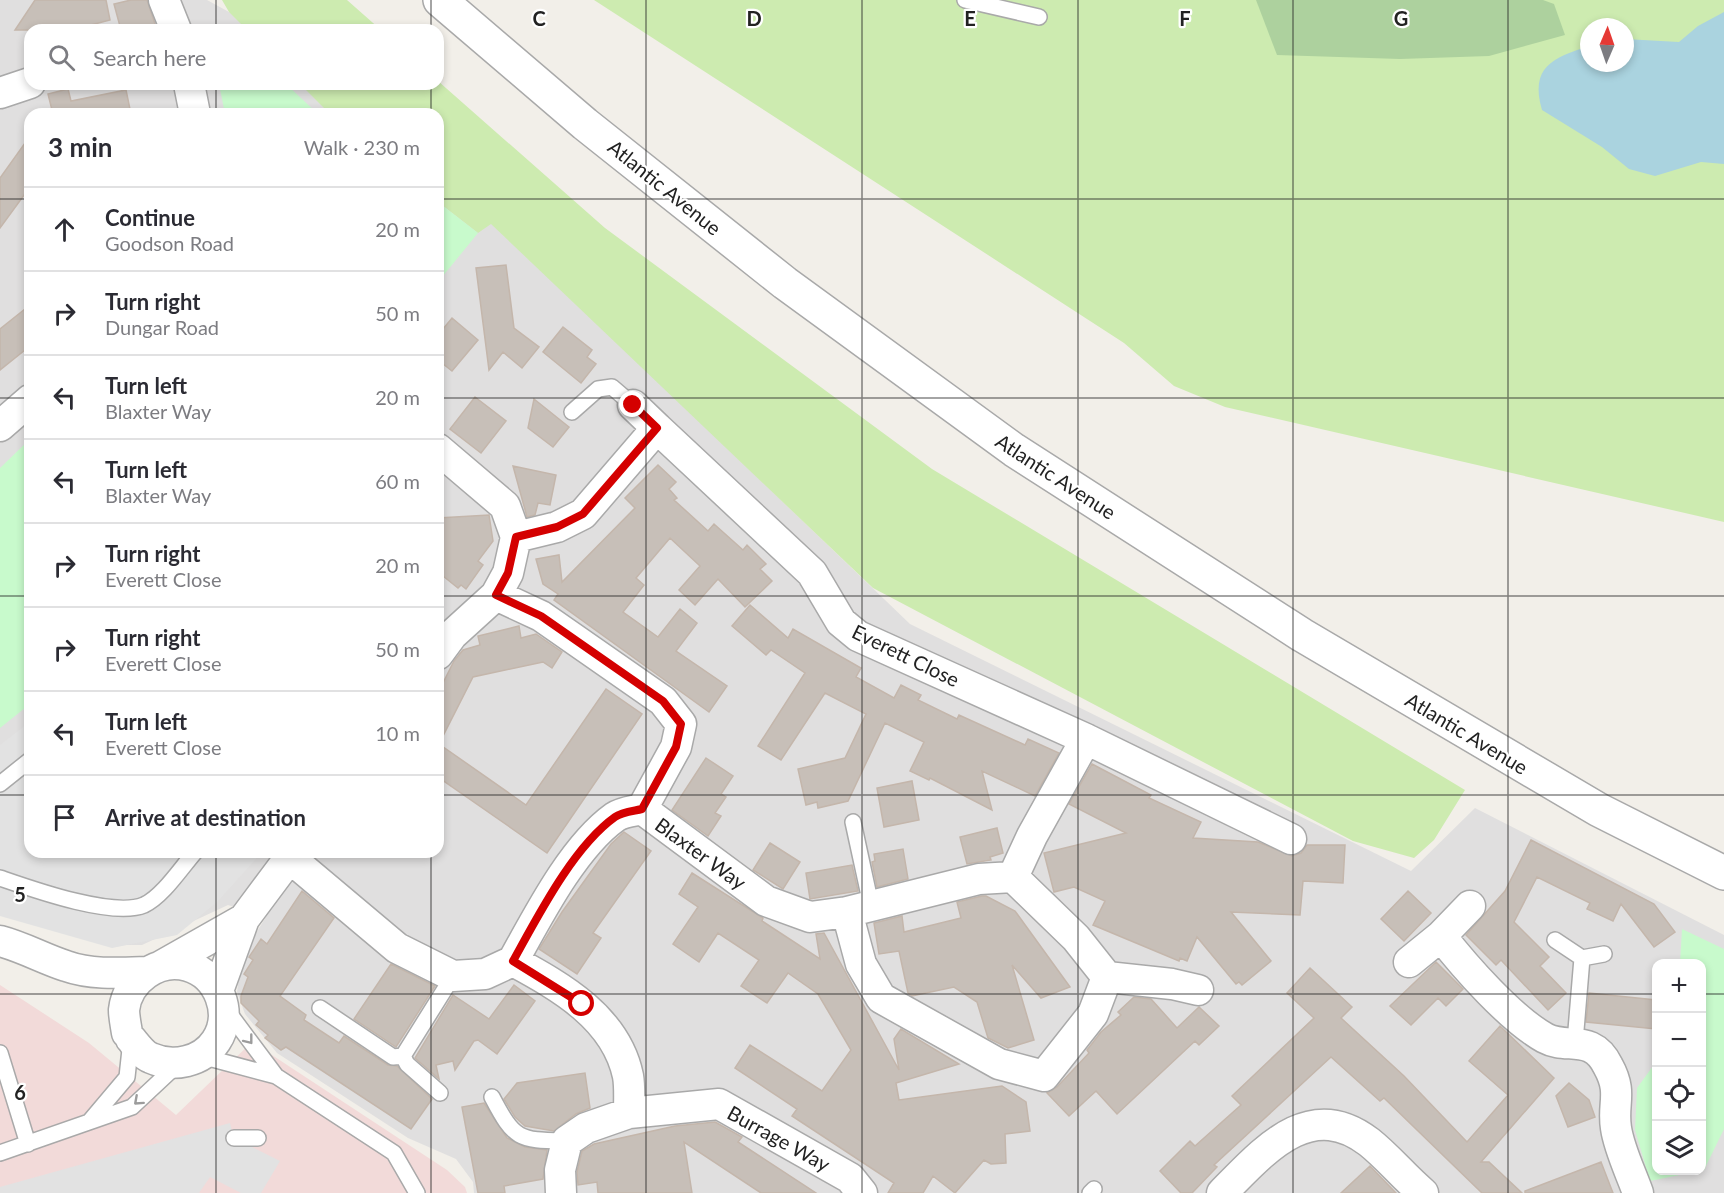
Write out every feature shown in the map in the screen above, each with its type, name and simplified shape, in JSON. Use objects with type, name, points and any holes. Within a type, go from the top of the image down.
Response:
[{"type":"street","points":[[164,0],[174,24]]},
{"type":"street","name":"Atlantic Avenue","points":[[440,0],[585,124],[785,283],[1014,450],[1302,635],[1599,810],[1724,873]]},
{"type":"street","points":[[0,93],[24,85]]},
{"type":"street","points":[[190,90],[194,108]]},
{"type":"street","points":[[0,426],[24,405]]},
{"type":"street","name":"Everett Close","points":[[633,405],[812,573],[841,622],[858,636],[1086,739],[1291,839]]},
{"type":"street","points":[[516,537],[557,527],[583,514],[657,428]]},
{"type":"street","points":[[444,454],[505,506],[516,537],[508,573],[496,595],[452,635],[444,646]]},
{"type":"street","name":"Blaxter Way","points":[[496,595],[550,622],[663,701],[681,724],[676,747],[642,809],[766,901],[810,917],[859,909],[979,879],[1013,877]]},
{"type":"street","points":[[1086,739],[1032,836],[1013,877],[1093,957],[1107,976],[1172,984],[1198,990]]},
{"type":"street","points":[[295,858],[397,948],[453,976],[485,974],[513,961],[550,896],[590,841],[616,816],[642,809]]},
{"type":"street","points":[[221,997],[244,919],[290,858]]},
{"type":"street","points":[[1409,962],[1441,936],[1470,906]]},
{"type":"street","points":[[859,909],[861,964],[881,998],[999,1065],[1044,1076],[1093,1014],[1107,976]]},
{"type":"street","points":[[129,1036],[124,1010],[130,989],[153,969],[244,919]]},
{"type":"street","points":[[1441,936],[1466,968],[1532,1029],[1548,1040],[1588,1045],[1608,1064],[1618,1093],[1616,1128],[1638,1193]]},
{"type":"street","points":[[0,941],[21,947],[67,967],[104,973],[188,966],[212,981],[221,997],[224,1020],[216,1041],[189,1060],[149,1058],[129,1036],[104,997],[67,967]]},
{"type":"street","points":[[513,961],[582,1004],[608,1029],[628,1075],[629,1113]]},
{"type":"street","name":"Burrage Way","points":[[567,1141],[586,1128],[629,1113],[719,1104],[850,1178],[862,1193]]},
{"type":"street","points":[[1222,1193],[1260,1156],[1298,1128],[1339,1125],[1369,1142],[1423,1193]]},
{"type":"street","points":[[561,1193],[560,1170],[567,1141]]},
{"type":"lane","points":[[965,0],[1039,17]]},
{"type":"lane","points":[[572,412],[598,389],[612,387],[633,405]]},
{"type":"lane","points":[[0,784],[24,765]]},
{"type":"lane","points":[[853,822],[859,909]]},
{"type":"lane","points":[[0,878],[73,901],[125,908],[144,905],[189,858]]},
{"type":"lane","points":[[1554,940],[1582,958],[1604,954]]},
{"type":"lane","points":[[1575,1042],[1582,958]]},
{"type":"lane","points":[[403,1056],[453,976]]},
{"type":"lane","points":[[221,997],[276,1076],[394,1153],[417,1193]]},
{"type":"lane","points":[[320,1008],[393,1057],[403,1056]]},
{"type":"lane","points":[[89,1122],[127,1077],[129,1036]]},
{"type":"lane","points":[[0,1053],[28,1144]]},
{"type":"lane","points":[[403,1056],[407,1064],[440,1093]]},
{"type":"lane","points":[[0,1152],[132,1107],[189,1060],[276,1076]]},
{"type":"lane","points":[[492,1097],[512,1130],[526,1140],[567,1141]]},
{"type":"lane","points":[[234,1138],[258,1138]]},
{"type":"shaded area","points":[[0,0],[207,0],[229,12],[272,24],[24,24],[24,90],[434,90],[732,453],[910,624],[1411,871],[1475,808],[1724,935],[1724,1193],[474,1193],[473,1182],[456,1159],[408,1138],[277,1053],[245,1014],[237,992],[240,970],[251,941],[266,917],[228,905],[142,945],[126,945],[0,907]]},
{"type":"shaded area","points":[[24,727],[24,858],[257,858],[217,902],[177,935],[112,948],[0,916],[0,745]]},
{"type":"shaded area","points":[[0,985],[89,1043],[176,1115],[252,1042],[447,1170],[465,1187],[467,1193],[0,1193]]},
{"type":"shaded area","points":[[230,1123],[234,1138],[280,1161],[261,1193],[241,1193],[210,1177],[199,1193],[0,1193],[0,1187]]},
{"type":"green space","points":[[222,0],[347,0],[374,24],[241,24],[229,12]]},
{"type":"green space","points":[[594,0],[1724,0],[1724,522],[1225,407],[1174,386],[1124,343]]},
{"type":"green space","points":[[1256,0],[1543,0],[1554,4],[1565,35],[1489,56],[1400,59],[1277,55]]},
{"type":"green space","points":[[444,86],[605,228],[932,469],[1465,790],[1434,840],[1414,858],[1353,841],[873,588],[491,224],[478,233],[444,207],[444,108],[324,108],[306,90],[444,90]]},
{"type":"green space","points":[[220,90],[292,90],[312,108],[224,108]]},
{"type":"green space","points":[[444,207],[478,233],[444,275]]},
{"type":"green space","points":[[24,445],[24,709],[0,728],[0,468]]},
{"type":"green space","points":[[1682,929],[1724,949],[1724,1129],[1706,1166],[1706,959],[1680,959]]},
{"type":"green space","points":[[1652,1067],[1652,1175],[1679,1175],[1650,1181],[1635,1130],[1637,1088]]},
{"type":"water","points":[[1724,12],[1724,164],[1701,162],[1655,176],[1629,169],[1602,147],[1542,110],[1539,84],[1542,74],[1547,66],[1564,55],[1580,49],[1580,72],[1634,72],[1634,40],[1679,42],[1698,26]]},
{"type":"building","points":[[35,0],[106,0],[110,20],[95,24],[24,24],[24,30],[15,30]]},
{"type":"building","points":[[131,0],[147,0],[155,24],[119,24],[114,4]]},
{"type":"building","points":[[68,90],[71,101],[126,90],[130,108],[52,108],[48,94]]},
{"type":"building","points":[[24,144],[24,195],[0,228],[0,178]]},
{"type":"building","points":[[506,265],[514,328],[539,347],[522,368],[503,352],[489,370],[476,268]]},
{"type":"building","points":[[24,310],[24,351],[0,370],[0,329]]},
{"type":"building","points":[[452,318],[478,340],[452,371],[444,365],[444,328]]},
{"type":"building","points":[[563,327],[592,350],[587,357],[596,364],[581,383],[543,352]]},
{"type":"building","points":[[475,397],[506,421],[481,453],[450,429]]},
{"type":"building","points":[[534,399],[569,427],[553,447],[528,428]]},
{"type":"building","points":[[658,465],[676,482],[669,489],[677,498],[674,500],[708,531],[714,524],[743,550],[747,545],[766,564],[760,569],[772,581],[745,607],[718,579],[695,605],[679,590],[700,566],[670,538],[636,578],[644,585],[623,612],[658,637],[680,609],[697,623],[676,651],[727,686],[709,712],[554,600],[558,594],[543,584],[536,559],[559,555],[562,582],[635,508],[625,498]]},
{"type":"building","points":[[513,466],[556,475],[550,505],[538,503],[535,515],[527,517]]},
{"type":"building","points":[[489,515],[493,541],[478,561],[483,565],[466,589],[461,585],[458,588],[444,577],[444,518]]},
{"type":"building","points":[[750,605],[788,638],[793,629],[861,668],[856,677],[894,698],[901,685],[921,695],[918,700],[957,719],[959,715],[1025,745],[1028,739],[1059,753],[1035,796],[982,771],[992,810],[930,778],[929,780],[910,771],[924,742],[885,723],[848,801],[818,808],[817,802],[806,805],[798,769],[845,758],[866,714],[825,693],[781,760],[758,746],[805,673],[771,650],[766,655],[732,626]]},
{"type":"building","points":[[519,626],[521,638],[536,634],[562,652],[552,668],[543,662],[473,677],[444,734],[444,681],[454,661],[463,650],[480,645],[478,636]]},
{"type":"building","points":[[606,689],[642,714],[547,853],[444,781],[444,748],[526,805]]},
{"type":"building","points":[[706,758],[733,776],[721,794],[726,797],[715,813],[721,816],[708,836],[672,810]]},
{"type":"building","points":[[1092,764],[1151,795],[1149,798],[1201,822],[1193,838],[1258,842],[1292,856],[1301,853],[1307,845],[1345,845],[1343,883],[1303,881],[1300,915],[1231,912],[1271,961],[1242,985],[1239,982],[1236,984],[1197,937],[1187,961],[1180,958],[1179,961],[1093,925],[1105,901],[1074,887],[1054,892],[1044,853],[1126,833],[1069,804]]},
{"type":"building","points":[[912,781],[919,820],[884,827],[877,788]]},
{"type":"building","points":[[997,828],[1003,853],[990,857],[991,860],[967,864],[960,837]]},
{"type":"building","points":[[624,832],[651,851],[593,933],[601,938],[577,974],[539,949],[562,912],[611,844]]},
{"type":"building","points":[[1531,840],[1654,904],[1675,932],[1654,947],[1621,904],[1613,921],[1587,909],[1590,903],[1537,877],[1514,922],[1549,957],[1540,966],[1566,993],[1548,1010],[1501,960],[1496,965],[1466,935],[1505,891]]},
{"type":"building","points":[[770,843],[800,862],[783,889],[753,870]]},
{"type":"building","points":[[903,849],[908,879],[877,887],[872,862],[875,861],[874,854]]},
{"type":"building","points":[[852,865],[858,891],[810,899],[806,873]]},
{"type":"building","points":[[692,873],[763,918],[762,921],[820,959],[816,934],[824,933],[899,1070],[894,1039],[901,1029],[959,1064],[896,1083],[899,1100],[1002,1086],[1026,1102],[1030,1131],[1005,1134],[1006,1163],[991,1164],[984,1160],[955,1193],[933,1176],[923,1193],[888,1193],[894,1183],[792,1116],[797,1109],[735,1068],[750,1045],[822,1091],[851,1050],[818,994],[788,973],[767,1003],[741,986],[759,960],[718,933],[699,962],[673,944],[698,907],[679,894]]},
{"type":"building","points":[[302,891],[334,918],[280,996],[306,1015],[304,1020],[339,1043],[344,1036],[388,1065],[397,1066],[432,1099],[411,1129],[286,1047],[281,1050],[265,1038],[268,1035],[256,1025],[259,1021],[241,1003],[241,996],[248,977],[244,974],[253,960],[249,957],[261,939],[267,944]]},
{"type":"building","points":[[1408,891],[1431,913],[1404,941],[1381,919]]},
{"type":"building","points":[[982,896],[1015,911],[1070,987],[1041,998],[1012,965],[1034,1040],[1008,1048],[988,1038],[977,1002],[954,987],[912,996],[908,993],[899,951],[879,954],[874,923],[902,916],[904,932],[961,918],[957,902]]},
{"type":"building","points":[[1436,962],[1463,989],[1446,1006],[1438,998],[1411,1025],[1390,1006]]},
{"type":"building","points":[[391,964],[435,986],[396,1047],[354,1019]]},
{"type":"building","points":[[1310,968],[1352,1007],[1341,1018],[1404,1076],[1467,1142],[1508,1095],[1469,1061],[1500,1026],[1554,1078],[1481,1162],[1489,1162],[1522,1193],[1482,1193],[1384,1098],[1380,1101],[1331,1057],[1214,1165],[1217,1167],[1192,1193],[1181,1193],[1160,1171],[1190,1141],[1195,1146],[1241,1105],[1232,1096],[1314,1018],[1287,993]]},
{"type":"building","points":[[514,985],[535,1001],[497,1054],[478,1040],[474,1041],[455,1070],[453,1061],[436,1065],[439,1079],[415,1058],[453,995],[489,1019]]},
{"type":"building","points":[[1589,993],[1652,1000],[1652,1029],[1586,1022]]},
{"type":"building","points":[[1134,997],[1151,999],[1177,1028],[1199,1007],[1219,1026],[1199,1045],[1195,1041],[1117,1114],[1096,1091],[1069,1116],[1047,1093],[1057,1087],[1089,1053],[1087,1050],[1101,1032],[1121,1015],[1118,1012]]},
{"type":"building","points":[[585,1073],[590,1108],[576,1114],[554,1131],[525,1126],[515,1117],[504,1099],[517,1083]]},
{"type":"building","points":[[1569,1083],[1589,1100],[1595,1117],[1568,1127],[1556,1096]]},
{"type":"building","points":[[484,1103],[507,1138],[525,1147],[547,1150],[543,1179],[504,1186],[505,1193],[478,1193],[462,1107]]},
{"type":"building","points":[[715,1122],[742,1137],[738,1142],[816,1193],[761,1193],[684,1142],[692,1193],[598,1193],[597,1182],[578,1185],[577,1172],[582,1151],[594,1144],[675,1126]]},
{"type":"building","points":[[1601,1162],[1613,1193],[1525,1193],[1525,1191]]},
{"type":"building","points":[[1370,1166],[1396,1193],[1341,1193]]},
{"type":"route","points":[[582,1004],[513,961],[550,896],[590,841],[616,816],[642,809],[676,747],[681,724],[663,701],[541,616],[496,595],[508,573],[516,537],[557,527],[583,514],[657,428],[633,405]]}]
